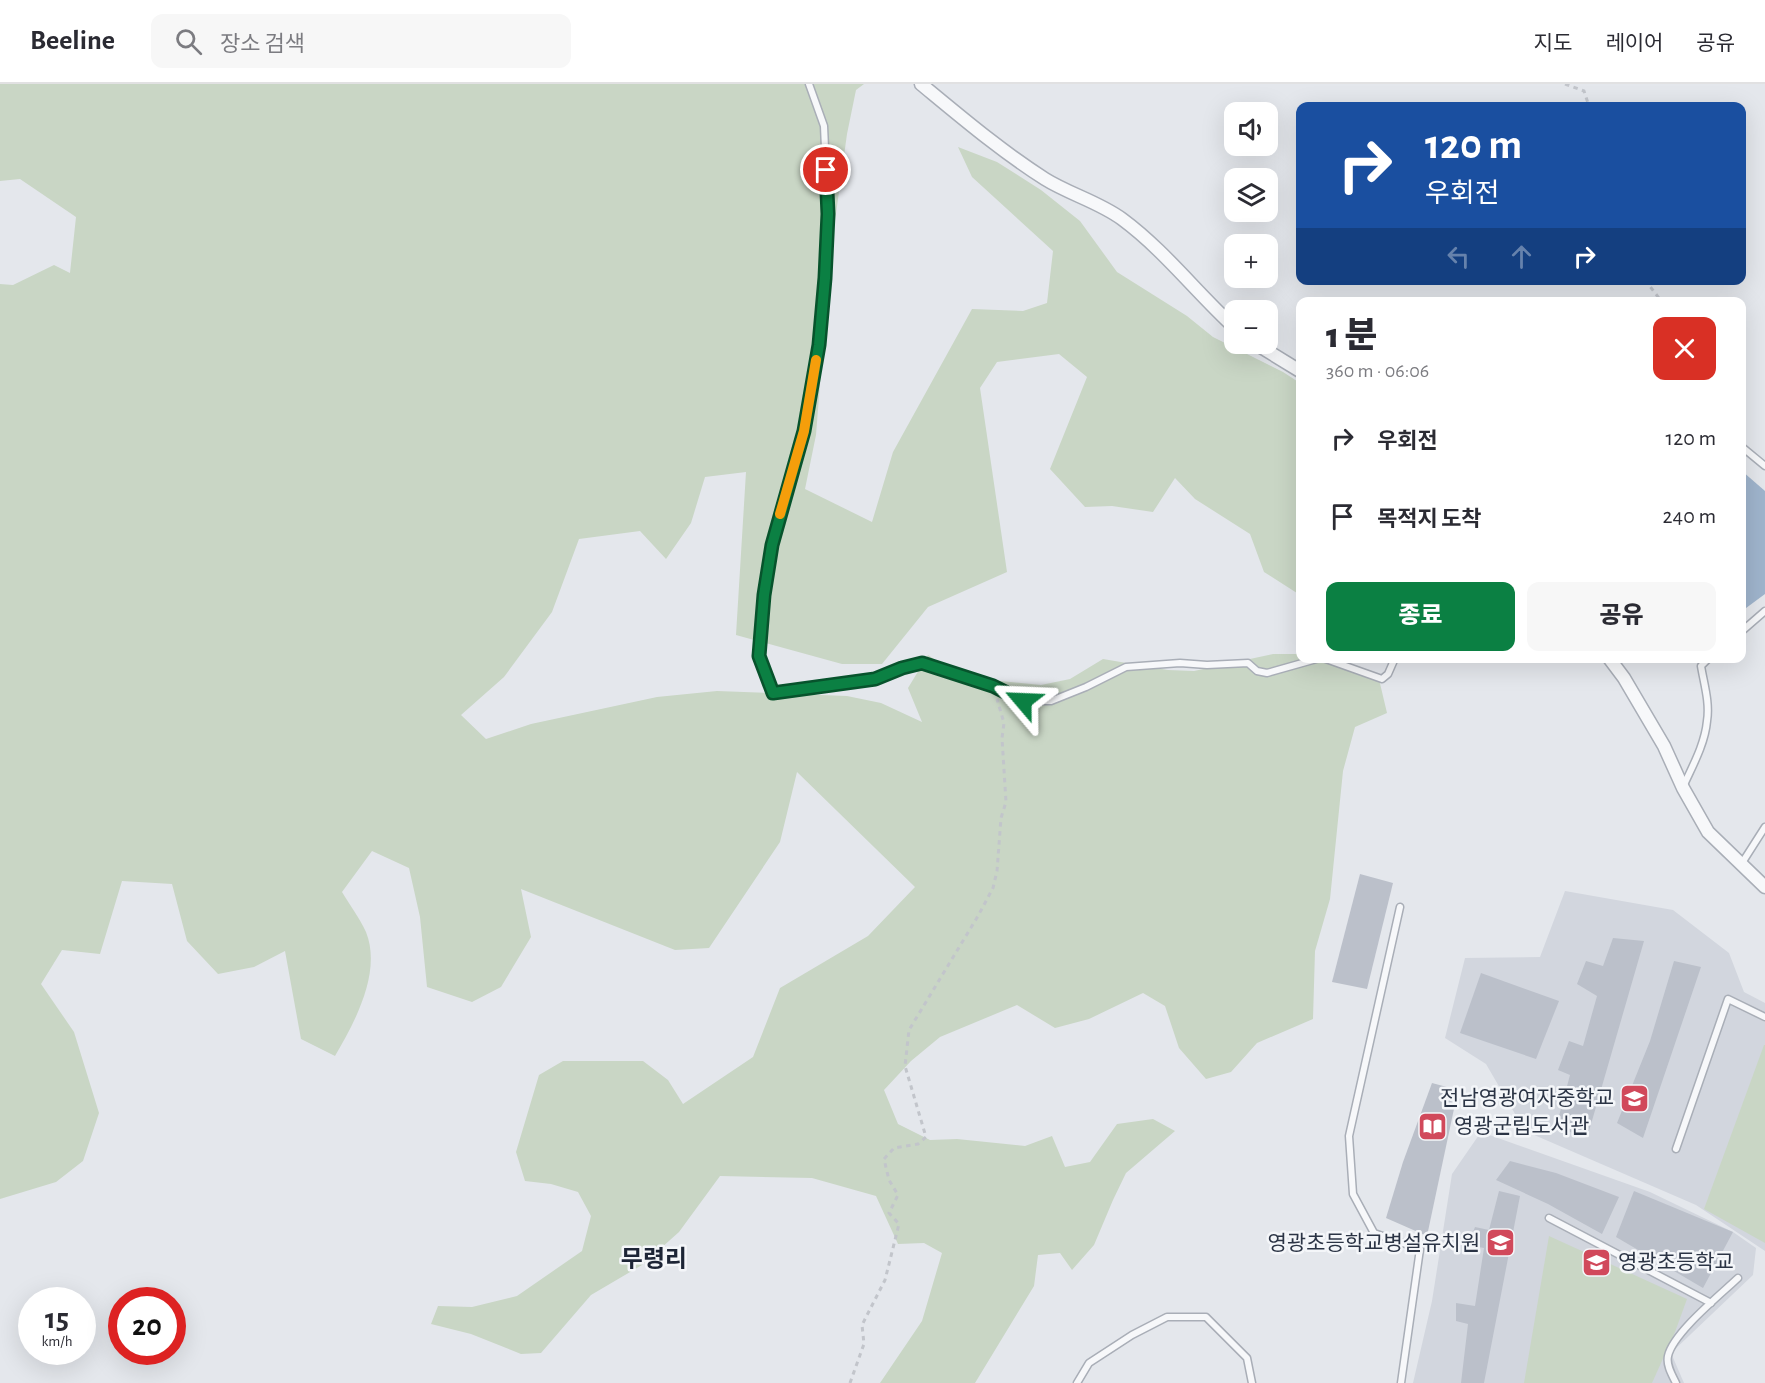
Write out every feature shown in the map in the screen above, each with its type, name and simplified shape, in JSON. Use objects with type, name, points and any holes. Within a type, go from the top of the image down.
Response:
[{"type":"street","points":[[921,84],[1001,148],[1047,180],[1120,217],[1163,254],[1224,317]]},
{"type":"street","points":[[1274,354],[1296,368]]},
{"type":"street","points":[[1613,663],[1664,746],[1683,788],[1708,832],[1765,887]]},
{"type":"lane","points":[[809,84],[824,126],[828,214],[825,278],[819,345],[804,431],[772,545],[764,595],[759,656],[773,693],[875,679],[922,663],[993,686],[1023,701],[1051,701],[1126,667],[1180,663],[1248,663],[1257,671],[1267,673],[1303,663]]},
{"type":"lane","points":[[1746,450],[1765,466]]},
{"type":"lane","points":[[1746,628],[1765,611]]},
{"type":"lane","points":[[1336,663],[1382,679],[1388,674],[1393,663]]},
{"type":"lane","points":[[1683,788],[1708,721],[1707,698],[1701,666],[1704,663]]},
{"type":"lane","points":[[1742,863],[1765,827]]},
{"type":"lane","points":[[1400,907],[1348,1136],[1353,1194],[1374,1233],[1420,1250],[1401,1383]]},
{"type":"lane","points":[[1676,1149],[1728,999],[1765,1017]]},
{"type":"lane","points":[[1550,1218],[1712,1303]]},
{"type":"lane","points":[[1676,1383],[1669,1367],[1668,1356],[1679,1335],[1738,1278]]},
{"type":"lane","points":[[1077,1383],[1089,1363],[1132,1335],[1167,1317],[1206,1317],[1246,1358],[1252,1383]]},
{"type":"path","points":[[1565,84],[1584,91],[1588,102]]},
{"type":"path","points":[[1649,285],[1658,297]]},
{"type":"path","points":[[850,1383],[864,1344],[861,1325],[885,1280],[899,1224],[889,1213],[898,1195],[889,1180],[884,1159],[894,1148],[918,1144],[926,1137],[905,1066],[909,1029],[978,916],[993,888],[997,871],[1001,818],[1006,802],[1002,738],[1004,723],[993,686]]},
{"type":"shaded area","name":"전남영광여자중학교","points":[[1565,891],[1673,910],[1729,953],[1744,992],[1765,1003],[1765,1251],[1696,1205],[1525,1131],[1486,1064],[1445,1038],[1465,958],[1540,957]]},
{"type":"shaded area","name":"영광초등학교","points":[[1481,1132],[1650,1192],[1733,1232],[1756,1248],[1753,1275],[1671,1353],[1684,1383],[1413,1383],[1432,1301],[1452,1174]]},
{"type":"green space","points":[[0,84],[864,84],[856,90],[847,134],[830,257],[816,435],[805,489],[872,522],[893,452],[972,309],[1023,311],[1047,303],[1053,251],[972,177],[958,147],[997,162],[1041,190],[1080,221],[1117,272],[1224,342],[1224,354],[1247,354],[1296,380],[1296,592],[1264,572],[1250,534],[1195,499],[1175,478],[1153,512],[1112,506],[1085,507],[1050,469],[1087,377],[1059,354],[997,362],[980,388],[1007,572],[928,607],[882,664],[842,664],[736,635],[746,472],[705,477],[691,523],[666,559],[640,531],[579,539],[552,612],[504,677],[461,715],[486,739],[531,724],[657,697],[717,691],[847,696],[881,703],[922,722],[908,688],[928,655],[960,677],[1041,685],[1070,679],[1103,659],[1168,670],[1194,671],[1273,654],[1296,654],[1296,663],[1337,663],[1378,675],[1387,713],[1355,727],[1343,771],[1330,899],[1315,951],[1313,1019],[1257,1043],[1231,1072],[1206,1079],[1179,1048],[1165,1006],[1143,993],[1089,1019],[1055,1028],[1017,1005],[940,1037],[911,1061],[884,1090],[898,1124],[930,1140],[957,1139],[1025,1146],[1052,1136],[1065,1167],[1090,1162],[1117,1124],[1153,1119],[1175,1131],[1126,1173],[1094,1245],[1072,1270],[1060,1253],[1038,1255],[1034,1286],[975,1383],[880,1383],[922,1321],[942,1253],[924,1243],[898,1244],[876,1196],[812,1178],[720,1176],[679,1232],[642,1265],[591,1295],[541,1353],[521,1354],[471,1334],[431,1324],[438,1306],[472,1307],[517,1296],[582,1251],[591,1216],[578,1192],[551,1184],[525,1181],[516,1152],[539,1075],[563,1061],[643,1061],[668,1080],[683,1104],[753,1057],[780,988],[868,936],[915,887],[797,772],[780,842],[709,948],[675,950],[521,889],[531,937],[501,987],[472,1002],[427,987],[420,917],[409,868],[372,851],[342,892],[366,932],[371,963],[358,1012],[335,1056],[301,1039],[285,951],[254,967],[218,974],[187,941],[172,884],[122,881],[100,954],[62,950],[41,984],[74,1032],[99,1113],[83,1161],[56,1182],[0,1199],[0,284],[13,285],[54,265],[70,273],[76,217],[20,179],[0,181]]},
{"type":"green space","points":[[1765,1045],[1765,1243],[1704,1209]]},
{"type":"green space","points":[[1549,1236],[1687,1299],[1652,1383],[1524,1383]]},
{"type":"water","points":[[1746,474],[1765,491],[1765,594],[1746,608]]},
{"type":"building","points":[[1360,874],[1393,883],[1367,989],[1332,982]]},
{"type":"building","points":[[1613,938],[1644,941],[1587,1138],[1556,1127],[1570,1075],[1558,1070],[1569,1041],[1583,1046],[1597,996],[1577,984],[1586,961],[1603,966]]},
{"type":"building","points":[[1674,961],[1701,967],[1643,1138],[1617,1123],[1650,1041]]},
{"type":"building","points":[[1481,973],[1559,1001],[1536,1059],[1460,1033]]},
{"type":"building","name":"영광군립도서관","points":[[1432,1083],[1458,1090],[1427,1236],[1386,1218],[1403,1162]]},
{"type":"building","points":[[1510,1161],[1556,1173],[1619,1197],[1602,1234],[1548,1204],[1496,1180]]},
{"type":"building","points":[[1499,1191],[1520,1196],[1484,1383],[1461,1383],[1468,1324],[1456,1321],[1456,1303],[1475,1306],[1484,1248],[1468,1245],[1475,1227],[1489,1230]]},
{"type":"building","points":[[1634,1191],[1733,1232],[1703,1288],[1616,1237]]},
{"type":"slow traffic","points":[[780,514],[804,431],[816,360]]},
{"type":"place","name":"전남영광여자중학교","points":[[1635,1098]]},
{"type":"place","name":"영광군립도서관","points":[[1433,1126]]},
{"type":"place","name":"영광초등학교병설유치원","points":[[1501,1243]]},
{"type":"place","name":"영광초등학교","points":[[1597,1262]]},
{"type":"district","name":"무령리","points":[[654,1260]]},
{"type":"route","points":[[826,170],[828,214],[819,345],[804,431],[772,545],[764,595],[759,656],[773,693],[875,679],[922,663],[993,686],[1023,701]]}]
